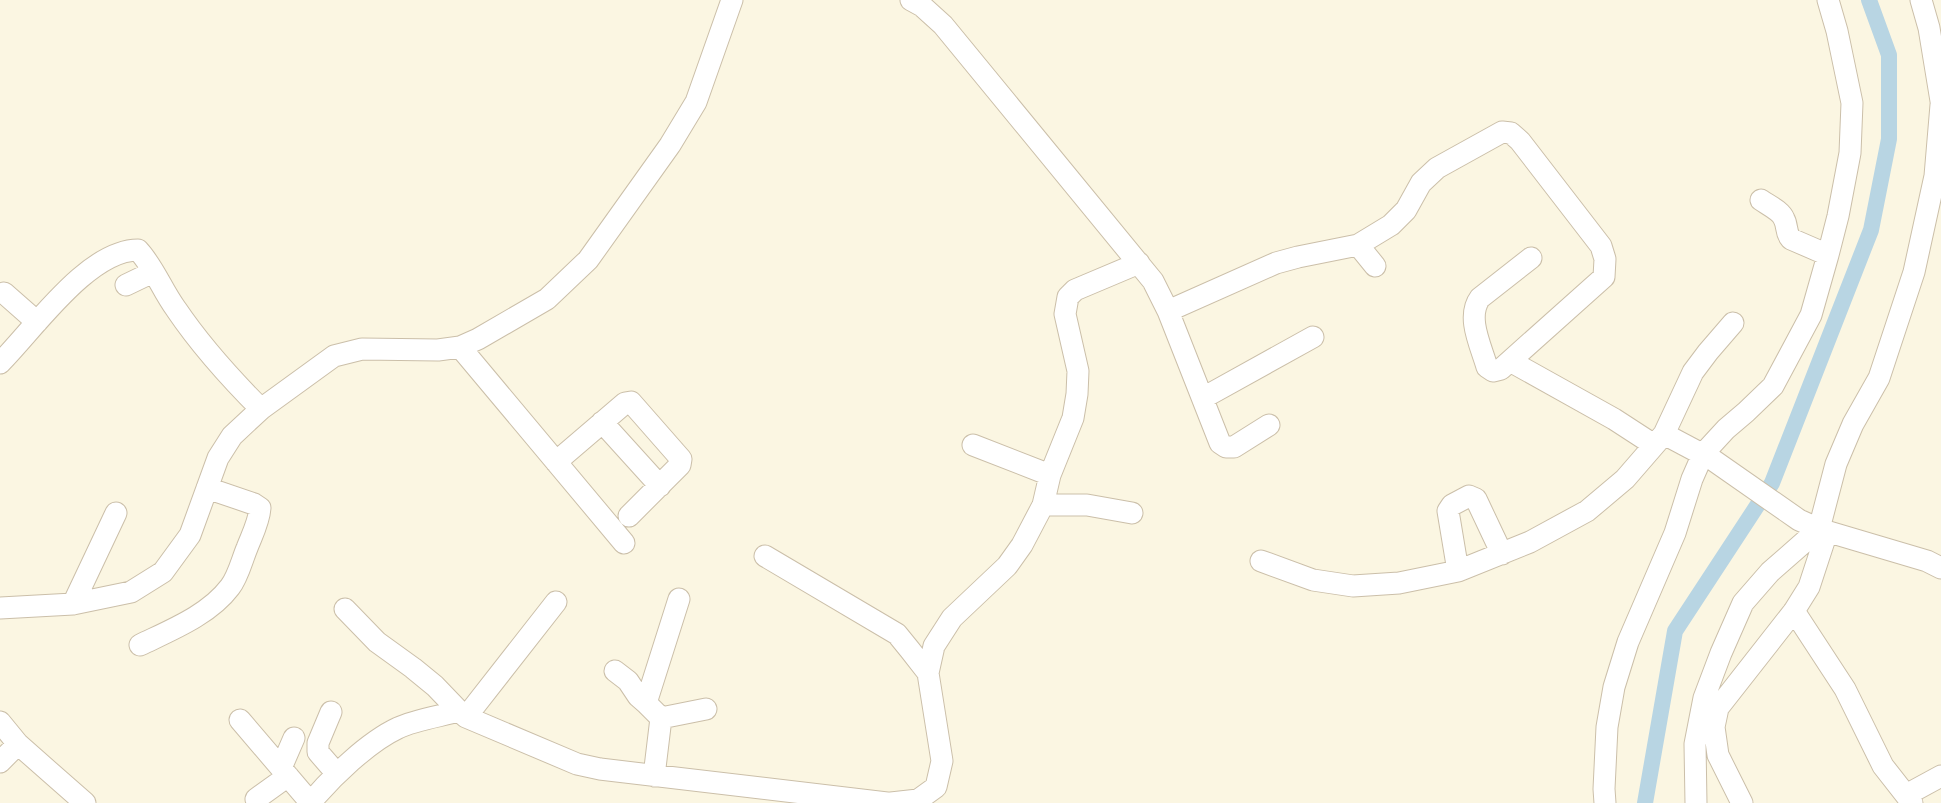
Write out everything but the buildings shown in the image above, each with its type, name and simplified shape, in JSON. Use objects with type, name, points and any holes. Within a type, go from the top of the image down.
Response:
[{"type":"street","points":[[0,608],[73,604],[131,592],[163,572],[190,536],[218,458],[232,436],[261,409],[334,356],[362,349],[438,350],[460,347],[478,339],[547,299],[588,260],[670,145],[696,102],[732,0]]},
{"type":"street","points":[[911,0],[922,6],[943,25],[1153,281],[1168,311],[1220,443],[1226,448],[1234,447],[1269,425]]},
{"type":"street","points":[[1605,803],[1607,727],[1614,687],[1628,642],[1675,533],[1692,478],[1726,429],[1773,386],[1811,315],[1828,255],[1838,216],[1850,152],[1852,103],[1837,31],[1828,0]]},
{"type":"street","points":[[1921,0],[1929,28],[1941,100]]},
{"type":"street","points":[[1742,803],[1718,755],[1714,727],[1718,708],[1794,611],[1809,587],[1836,464],[1853,424],[1879,378],[1914,272],[1935,176],[1941,105]]},
{"type":"street","points":[[1168,311],[1276,263],[1298,256],[1358,245],[1391,225],[1406,210],[1421,183],[1437,168],[1502,132],[1512,133],[1520,141],[1601,246],[1605,259],[1604,277],[1501,369],[1493,371],[1487,367],[1473,315],[1474,306],[1480,298],[1531,258]]},
{"type":"street","points":[[1761,200],[1785,219],[1787,234],[1791,239],[1828,255]]},
{"type":"street","points":[[1358,245],[1375,266]]},
{"type":"street","points":[[0,362],[78,278],[107,260],[130,250],[138,250],[145,257],[165,294],[195,337],[228,376],[261,409]]},
{"type":"street","points":[[891,803],[918,800],[936,787],[942,761],[928,673],[934,646],[952,618],[1007,566],[1022,545],[1043,505],[1050,475],[1073,418],[1077,394],[1078,372],[1065,314],[1068,297],[1075,290],[1139,263]]},
{"type":"street","points":[[126,285],[153,272]]},
{"type":"street","points":[[4,293],[37,322]]},
{"type":"street","points":[[1261,561],[1313,580],[1353,586],[1399,583],[1458,571],[1530,542],[1587,511],[1625,478],[1659,440],[1693,372],[1734,323]]},
{"type":"street","points":[[1203,398],[1314,338]]},
{"type":"street","points":[[460,347],[624,543]]},
{"type":"street","points":[[1510,361],[1614,419],[1659,440],[1708,457],[1799,520],[1823,530],[1927,561],[1941,568]]},
{"type":"street","points":[[556,462],[624,402],[631,402],[681,459],[680,465],[629,516]]},
{"type":"street","points":[[602,422],[660,486]]},
{"type":"street","points":[[973,445],[1050,475]]},
{"type":"street","points":[[140,645],[188,621],[213,603],[231,586],[260,517],[260,508],[254,504],[207,488]]},
{"type":"street","points":[[1458,571],[1448,512],[1452,505],[1469,496],[1476,499],[1502,554]]},
{"type":"street","points":[[1043,505],[1087,505],[1132,513]]},
{"type":"street","points":[[73,604],[116,513]]},
{"type":"street","points":[[1696,803],[1695,744],[1704,698],[1743,603],[1770,572],[1823,530]]},
{"type":"street","points":[[765,556],[897,634],[928,673]]},
{"type":"street","points":[[646,703],[679,600]]},
{"type":"street","points":[[240,720],[310,803],[361,752],[399,727],[462,714],[556,602]]},
{"type":"street","points":[[345,609],[377,642],[435,686],[462,714],[577,764],[654,776],[887,803]]},
{"type":"street","points":[[1794,611],[1845,688],[1883,766],[1909,799],[1941,776]]},
{"type":"street","points":[[615,670],[628,681],[638,696],[662,718]]},
{"type":"street","points":[[662,718],[706,710]]},
{"type":"street","points":[[331,712],[318,743],[318,752],[337,774]]},
{"type":"street","points":[[654,776],[662,718]]},
{"type":"street","points":[[0,722],[18,744],[85,803]]},
{"type":"street","points":[[256,799],[285,772],[294,738]]},
{"type":"street","points":[[0,762],[18,744]]},
{"type":"waterway","points":[[1645,803],[1675,631],[1772,483],[1871,230],[1889,139],[1889,55],[1869,0]]}]
